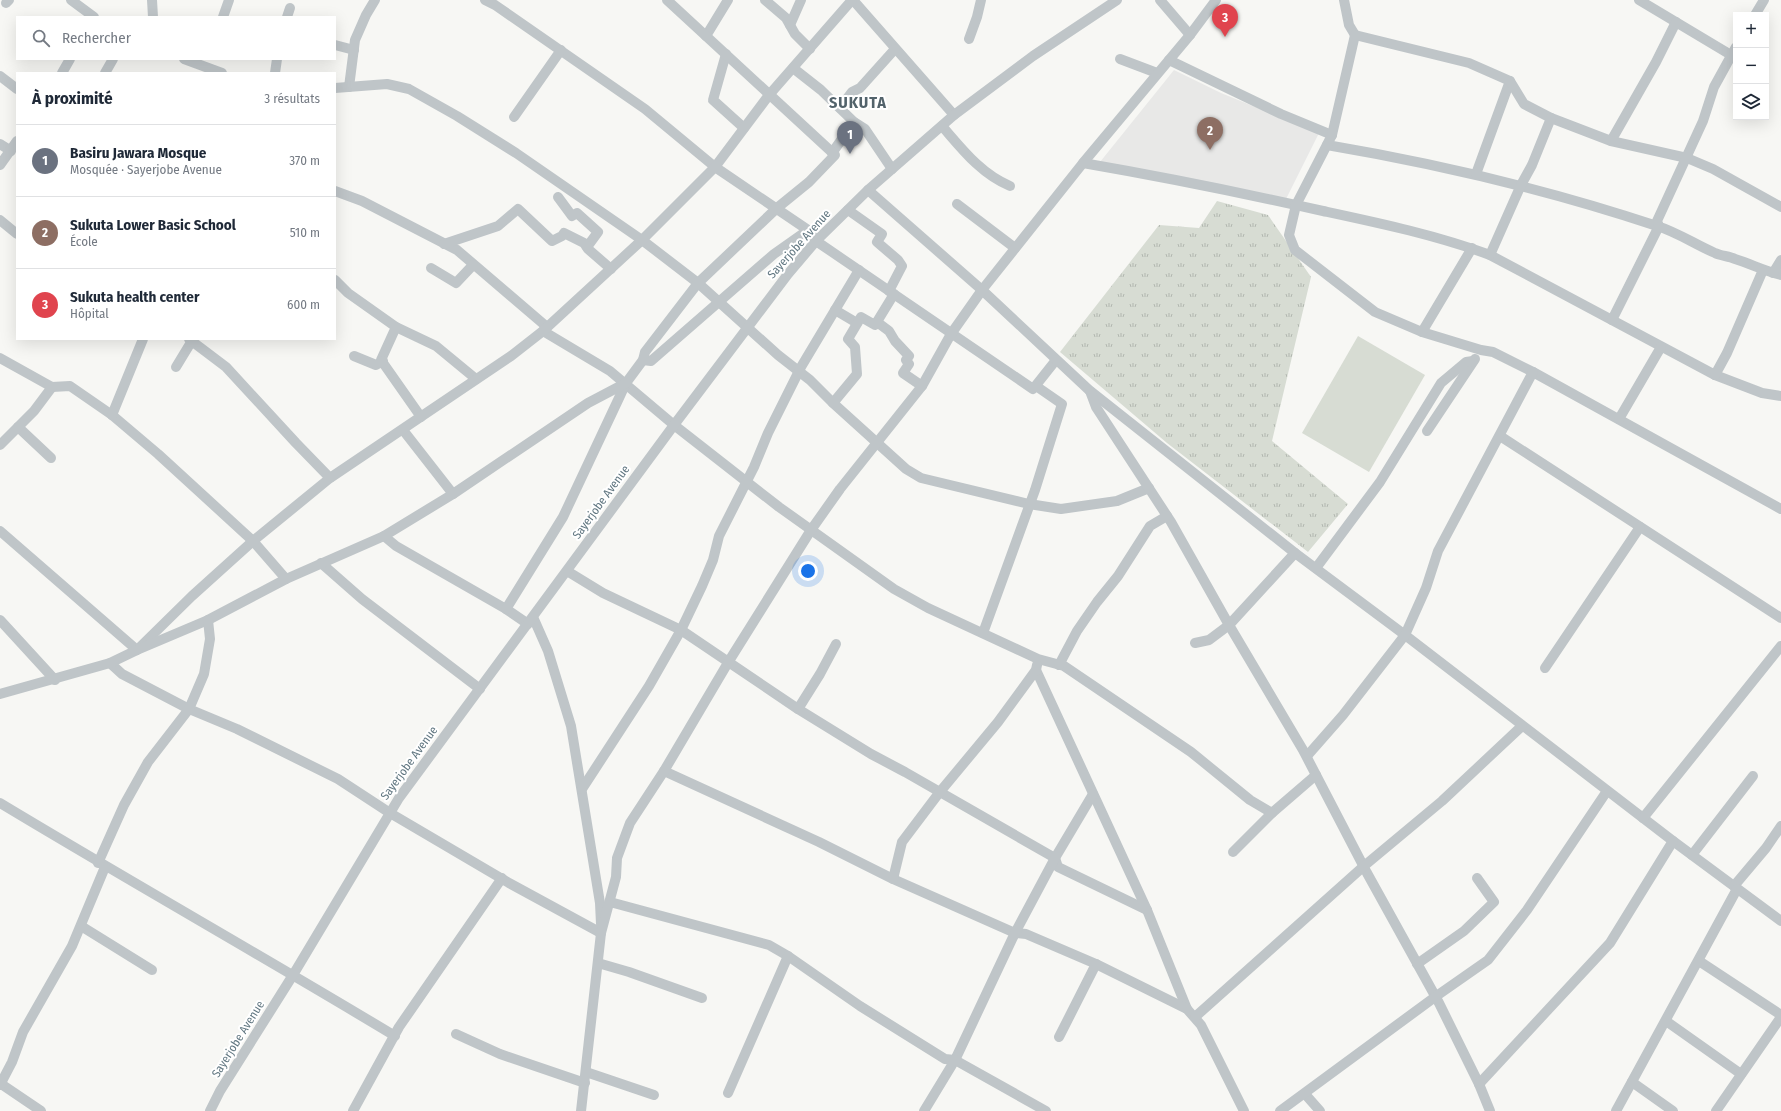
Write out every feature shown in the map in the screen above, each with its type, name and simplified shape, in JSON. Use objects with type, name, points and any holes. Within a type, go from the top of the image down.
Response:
[{"type":"street","points":[[71,0],[93,16]]},
{"type":"street","points":[[152,0],[153,16]]},
{"type":"street","points":[[223,16],[229,0]]},
{"type":"street","points":[[349,87],[356,40],[375,0]]},
{"type":"street","points":[[486,0],[495,4],[645,109],[715,167],[808,230],[816,241],[1033,389],[1056,360]]},
{"type":"street","points":[[506,609],[563,517],[626,383],[643,360],[645,352],[698,283],[777,208],[819,172],[835,156],[667,0]]},
{"type":"street","points":[[706,36],[728,0]]},
{"type":"street","points":[[765,0],[786,18],[794,34],[810,49]]},
{"type":"street","points":[[790,25],[801,0]]},
{"type":"street","points":[[137,650],[192,596],[253,542],[330,478],[511,356],[545,329],[642,240],[715,167],[769,95],[852,0],[954,115]]},
{"type":"street","points":[[969,39],[981,0]]},
{"type":"street","name":"Sayerjobe Avenue","points":[[210,1111],[224,1085],[293,975],[399,798],[674,425],[788,274],[816,241],[868,190],[954,115],[1027,60],[1117,0]]},
{"type":"street","points":[[1160,0],[1190,35]]},
{"type":"street","points":[[601,933],[616,877],[617,858],[627,829],[642,803],[664,771],[729,661],[812,530],[840,489],[922,386],[952,334],[982,290],[1083,163],[1190,35],[1216,0]]},
{"type":"street","points":[[1344,0],[1349,26],[1355,35],[1469,64],[1510,81],[1524,104],[1550,118],[1611,141],[1687,158],[1718,172],[1781,207]]},
{"type":"street","points":[[1612,320],[1659,226],[1657,221],[1703,121],[1714,87],[1733,51],[1676,22],[1639,0]]},
{"type":"street","points":[[1757,12],[1764,0]]},
{"type":"street","points":[[1611,141],[1656,62],[1676,22]]},
{"type":"street","points":[[1355,35],[1332,135],[1296,205],[1289,235],[1295,250],[1375,312],[1422,332],[1480,350],[1493,352],[1533,372],[1781,509]]},
{"type":"street","points":[[336,45],[354,50]]},
{"type":"street","points":[[840,108],[895,48]]},
{"type":"street","points":[[514,117],[561,50]]},
{"type":"street","points":[[726,54],[713,100],[744,128]]},
{"type":"street","points":[[1120,59],[1157,73]]},
{"type":"street","points":[[63,72],[69,60]]},
{"type":"street","points":[[106,72],[112,60]]},
{"type":"street","points":[[187,60],[220,72]]},
{"type":"street","points":[[275,72],[277,60]]},
{"type":"street","points":[[1169,60],[1281,114],[1332,135]]},
{"type":"street","points":[[793,68],[840,108],[854,122],[865,129],[892,169]]},
{"type":"street","points":[[0,76],[16,87]]},
{"type":"street","points":[[1476,174],[1510,81]]},
{"type":"street","points":[[336,88],[387,84],[409,89],[422,95],[516,153],[642,240],[698,283],[720,301],[747,328],[810,380],[834,404],[906,469],[920,478],[1029,504],[1061,509],[1116,501],[1149,488]]},
{"type":"street","points":[[1490,255],[1521,185],[1532,165],[1550,118]]},
{"type":"street","points":[[832,153],[854,122]]},
{"type":"street","points":[[942,126],[979,167],[998,181],[1010,186]]},
{"type":"street","points":[[0,165],[16,143]]},
{"type":"street","points":[[0,144],[11,151]]},
{"type":"street","points":[[1327,145],[1476,174],[1521,185],[1659,226],[1717,254],[1734,258],[1772,272]]},
{"type":"street","points":[[1083,163],[1184,180],[1403,228],[1472,248],[1490,255],[1714,375],[1762,393],[1781,396]]},
{"type":"street","points":[[868,190],[982,290],[1089,390],[1295,553],[1405,635],[1672,842],[1692,855],[1781,921]]},
{"type":"street","points":[[336,191],[362,201],[457,250],[545,329],[610,371],[674,425],[812,530],[894,589],[928,608],[1038,659],[1064,666],[1191,752],[1250,800],[1272,814]]},
{"type":"street","points":[[558,197],[572,216],[577,213],[598,232],[587,247]]},
{"type":"street","points":[[957,204],[1015,248]]},
{"type":"street","points":[[444,244],[498,226],[518,209],[552,241],[562,236],[564,233],[584,243],[610,268]]},
{"type":"street","points":[[834,404],[856,374],[855,347],[848,340],[861,317],[875,325],[892,293],[902,266],[898,260],[877,242],[882,234],[848,210]]},
{"type":"street","points":[[0,220],[16,233]]},
{"type":"street","points":[[643,360],[651,361],[774,254],[808,230]]},
{"type":"street","points":[[1422,332],[1472,248]]},
{"type":"street","points":[[1714,375],[1772,272],[1781,260]]},
{"type":"street","points":[[431,268],[456,283],[473,265]]},
{"type":"street","points":[[582,789],[649,686],[681,630],[702,586],[719,536],[747,481],[768,432],[799,371],[859,270]]},
{"type":"street","points":[[336,281],[348,293],[396,327],[436,346],[476,379]]},
{"type":"street","points":[[835,310],[857,323]]},
{"type":"street","points":[[877,322],[889,331],[895,341],[909,356],[906,360],[909,364],[903,373],[922,386]]},
{"type":"street","points":[[354,356],[376,366],[382,361],[396,327]]},
{"type":"street","points":[[112,415],[143,340]]},
{"type":"street","points":[[176,367],[191,340],[226,367],[296,444],[330,478]]},
{"type":"street","points":[[1619,419],[1660,346]]},
{"type":"street","points":[[1427,431],[1480,350]]},
{"type":"street","points":[[0,358],[52,387],[70,386],[112,415],[158,454],[253,542],[286,579]]},
{"type":"street","points":[[382,361],[421,417]]},
{"type":"street","points":[[1316,568],[1380,482],[1441,383],[1466,362],[1474,361]]},
{"type":"street","points":[[1307,756],[1343,715],[1405,635],[1426,588],[1438,551],[1533,372]]},
{"type":"street","points":[[0,694],[55,680],[110,663],[208,620],[286,579],[384,536],[453,494],[588,403],[626,383]]},
{"type":"street","points":[[983,633],[1035,490],[1062,404],[1036,386]]},
{"type":"street","points":[[1,442],[34,411],[52,387]]},
{"type":"street","points":[[1089,390],[1096,407],[1166,516],[1307,756],[1364,866],[1435,996],[1479,1084],[1490,1111]]},
{"type":"street","points":[[18,427],[51,458]]},
{"type":"street","points":[[403,430],[453,494]]},
{"type":"street","points":[[1500,436],[1781,618]]},
{"type":"street","points":[[1059,665],[1077,631],[1097,602],[1118,576],[1150,526],[1166,516]]},
{"type":"street","points":[[1545,668],[1640,527]]},
{"type":"street","points":[[0,531],[137,650]]},
{"type":"street","points":[[384,536],[396,546],[506,609],[530,620],[548,651],[564,698],[571,726],[600,903],[601,933],[581,1111]]},
{"type":"street","points":[[1195,643],[1209,640],[1229,625],[1295,553]]},
{"type":"street","points":[[321,563],[362,599],[480,689]]},
{"type":"street","points":[[567,571],[603,593],[681,630],[798,709],[871,754],[1055,858],[1058,867],[1146,910]]},
{"type":"street","points":[[0,620],[55,680]]},
{"type":"street","points":[[41,1111],[2,1080],[23,1032],[72,946],[81,926],[124,805],[148,762],[189,709],[204,674],[210,639],[208,620]]},
{"type":"street","points":[[798,709],[820,674],[836,644]]},
{"type":"street","points":[[1643,818],[1781,646]]},
{"type":"street","points":[[893,879],[902,842],[939,792],[998,722],[1036,670],[1038,659]]},
{"type":"street","points":[[110,663],[122,674],[189,709],[237,728],[338,779],[390,813],[601,933]]},
{"type":"street","points":[[1036,670],[1146,910],[1187,1009]]},
{"type":"street","points":[[1195,1017],[1364,866],[1442,801],[1522,726]]},
{"type":"street","points":[[664,771],[820,842],[893,879],[1015,933],[1026,934],[1096,964],[1187,1009],[1195,1017],[1244,1111]]},
{"type":"street","points":[[1233,852],[1272,814],[1316,775]]},
{"type":"street","points":[[1692,855],[1753,776]]},
{"type":"street","points":[[1280,1111],[1435,996],[1488,960],[1527,910],[1607,791]]},
{"type":"street","points":[[924,1111],[955,1060],[1015,933],[1055,858],[1093,794]]},
{"type":"street","points":[[0,803],[102,865],[293,975],[395,1036]]},
{"type":"street","points":[[1616,1111],[1699,961],[1736,888],[1781,826]]},
{"type":"street","points":[[1479,1084],[1610,943],[1672,842]]},
{"type":"street","points":[[353,1111],[395,1036],[502,878]]},
{"type":"street","points":[[1418,964],[1464,931],[1494,902],[1477,878]]},
{"type":"street","points":[[610,902],[769,945],[788,956],[860,1006],[945,1059],[955,1060],[1046,1111]]},
{"type":"street","points":[[81,926],[152,970]]},
{"type":"street","points":[[728,1093],[788,956]]},
{"type":"street","points":[[1699,961],[1781,1016],[1716,1111]]},
{"type":"street","points":[[598,963],[629,972],[702,998]]},
{"type":"street","points":[[1059,1037],[1096,964]]},
{"type":"street","points":[[1666,1021],[1741,1074]]},
{"type":"street","points":[[456,1034],[500,1054],[654,1095]]},
{"type":"street","points":[[1632,1082],[1673,1111]]},
{"type":"street","points":[[1304,1094],[1320,1111]]},
{"type":"shaded area","points":[[1174,70],[1221,93],[1319,133],[1285,201],[1096,167]]},
{"type":"green space","points":[[1217,201],[1268,215],[1311,277],[1272,441],[1348,504],[1308,552],[1167,443],[1060,352],[1159,225],[1199,228]]},
{"type":"green space","points":[[1358,336],[1425,375],[1369,472],[1302,433]]},
{"type":"place","name":"Sukuta health center","points":[[1225,37]]},
{"type":"place","name":"Sukuta Lower Basic School","points":[[1210,150]]},
{"type":"place","name":"Basiru Jawara Mosque","points":[[850,154]]},
{"type":"district","name":"SUKUTA","points":[[858,102]]}]
